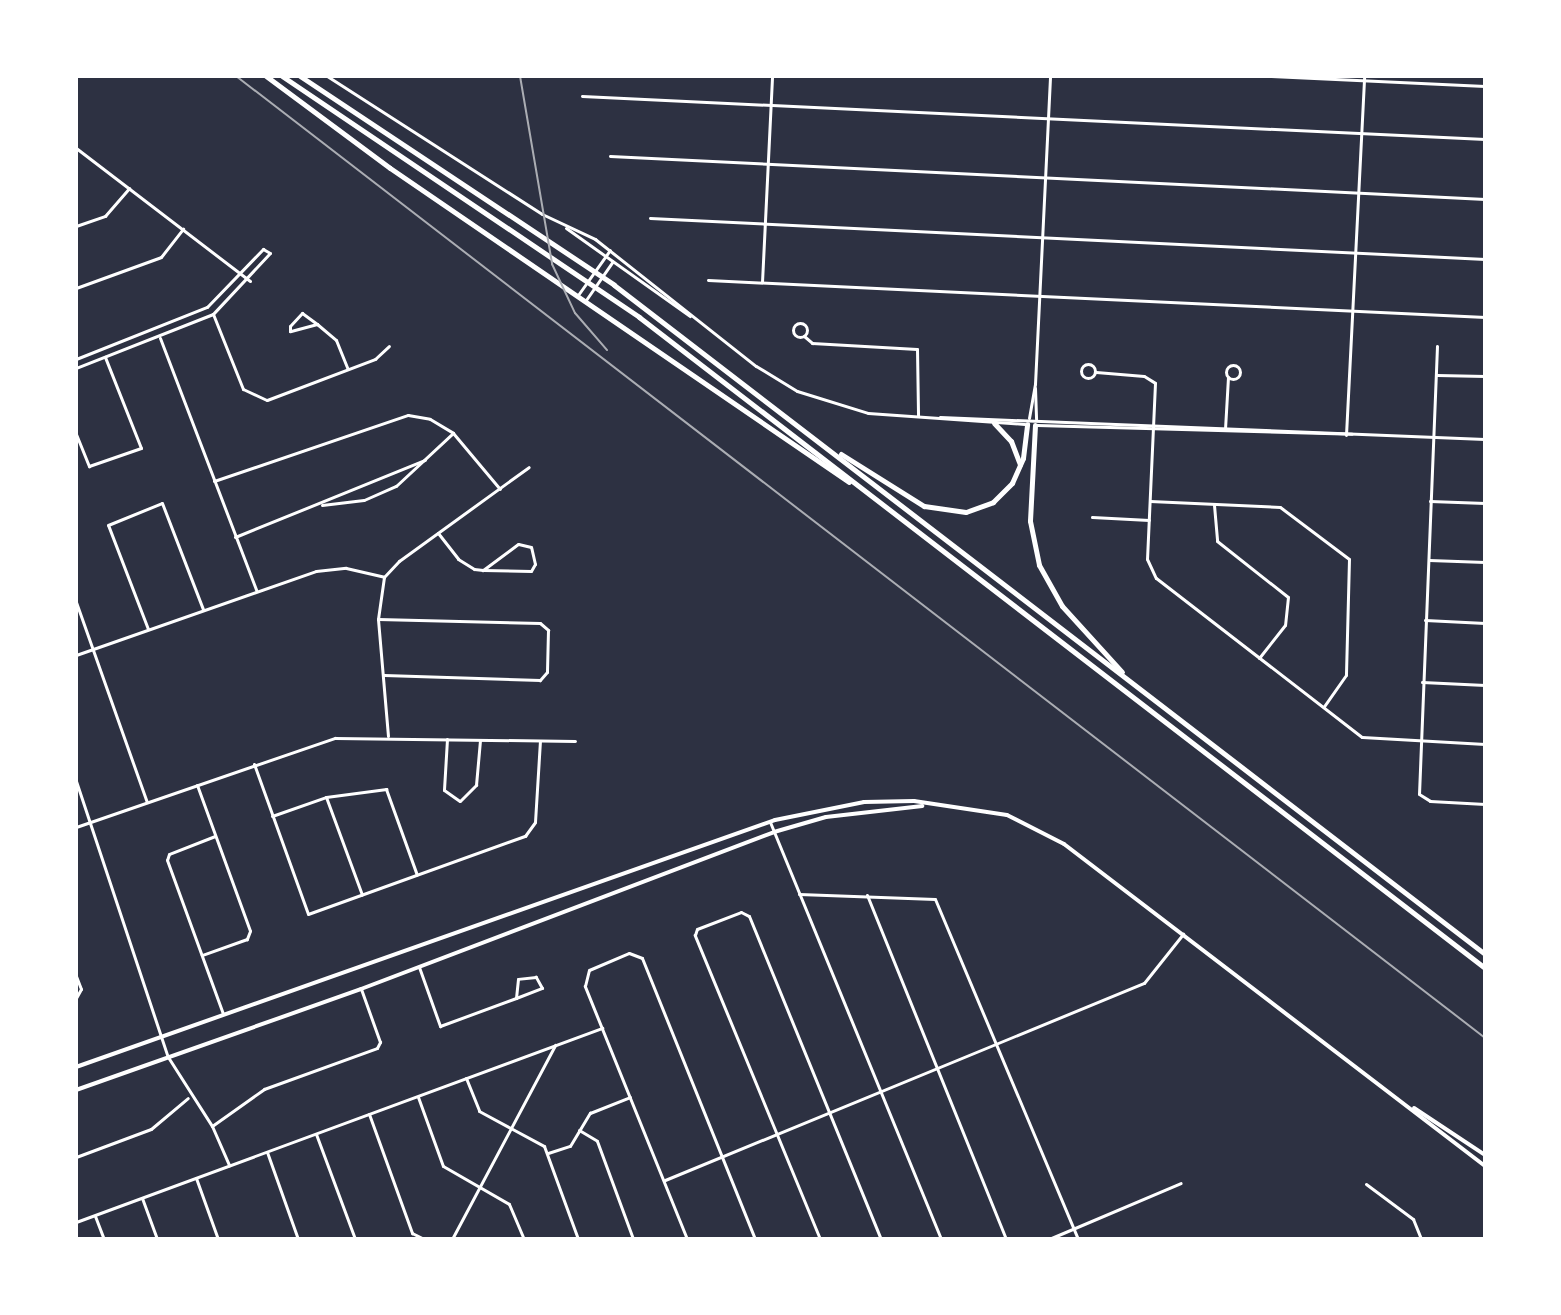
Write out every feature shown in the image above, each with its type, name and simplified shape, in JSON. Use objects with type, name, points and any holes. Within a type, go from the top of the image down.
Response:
[{"type":"highway","points":[[266,76],[379,160],[586,300],[757,422],[874,498]]},
{"type":"highway","points":[[282,76],[568,265],[1485,968]]},
{"type":"highway","points":[[300,76],[589,267],[1485,954]]},
{"type":"highway","points":[[816,439],[920,504],[942,512],[966,512],[993,502],[1010,486],[1020,464],[1032,421]]},
{"type":"highway","points":[[1032,421],[1030,521],[1041,570],[1065,610],[1131,682]]},
{"type":"highway","points":[[994,423],[1011,441],[1020,464]]},
{"type":"main road","points":[[76,1067],[770,822],[864,802],[924,806],[1007,815],[1035,826],[1412,1107],[1485,1166]]},
{"type":"main road","points":[[76,1090],[361,989],[774,832],[826,817],[924,806]]},
{"type":"main road","points":[[1412,1107],[1485,1155]]},
{"type":"street","points":[[327,76],[563,226],[804,394],[849,410],[994,423],[1032,421]]},
{"type":"street","points":[[762,282],[772,76]]},
{"type":"street","points":[[1032,421],[1050,76]]},
{"type":"street","points":[[1271,76],[1485,86]]},
{"type":"street","points":[[1346,434],[1364,78]]},
{"type":"street","points":[[582,96],[1485,139]]},
{"type":"street","points":[[76,148],[250,281]]},
{"type":"street","points":[[610,156],[1485,199]]},
{"type":"street","points":[[76,226],[105,216],[129,188]]},
{"type":"street","points":[[650,218],[1485,259]]},
{"type":"street","points":[[563,226],[610,250],[706,327]]},
{"type":"street","points":[[76,288],[161,257],[183,229]]},
{"type":"street","points":[[76,359],[207,307],[243,275],[263,249],[270,253],[250,281],[213,314],[160,338],[76,368]]},
{"type":"street","points":[[578,295],[610,250]]},
{"type":"street","points":[[586,300],[616,256]]},
{"type":"street","points":[[708,280],[1485,317]]},
{"type":"street","points":[[317,324],[290,331],[302,313],[317,324],[336,340],[348,369]]},
{"type":"street","points":[[213,314],[243,389],[253,397],[267,400],[375,359],[389,346]]},
{"type":"street","points":[[804,336],[814,343],[917,349],[918,417]]},
{"type":"street","points":[[160,338],[256,590]]},
{"type":"street","points":[[1437,346],[1419,794],[1430,801],[1485,804]]},
{"type":"street","points":[[76,434],[89,466],[141,448],[105,357]]},
{"type":"street","points":[[1096,372],[1151,379],[1156,388],[1147,562],[1156,578],[1362,737],[1485,744]]},
{"type":"street","points":[[1436,375],[1485,376]]},
{"type":"street","points":[[1225,429],[1228,377]]},
{"type":"street","points":[[214,481],[388,418],[430,419],[453,433],[500,489]]},
{"type":"street","points":[[933,418],[1485,439]]},
{"type":"street","points":[[318,505],[364,500],[386,491],[453,433]]},
{"type":"street","points":[[235,537],[425,460]]},
{"type":"street","points":[[388,736],[378,619],[384,577],[438,533],[529,467]]},
{"type":"street","points":[[1150,501],[1280,507],[1349,559],[1346,675],[1324,707]]},
{"type":"street","points":[[1430,501],[1485,503]]},
{"type":"street","points":[[148,629],[108,525],[162,503],[203,609]]},
{"type":"street","points":[[1214,505],[1217,541],[1288,597],[1285,625],[1259,658]]},
{"type":"street","points":[[1092,517],[1149,520]]},
{"type":"street","points":[[438,533],[458,559],[483,570],[531,571],[535,564],[531,547],[518,544],[483,570]]},
{"type":"street","points":[[1428,560],[1485,562]]},
{"type":"street","points":[[76,655],[256,590],[338,568],[384,577]]},
{"type":"street","points":[[76,602],[147,802]]},
{"type":"street","points":[[378,619],[540,623],[548,630],[547,672],[540,680],[384,675]]},
{"type":"street","points":[[1425,620],[1485,623]]},
{"type":"street","points":[[1422,682],[1485,685]]},
{"type":"street","points":[[76,827],[314,742],[388,736],[575,741]]},
{"type":"street","points":[[447,739],[444,790],[460,801],[476,785],[480,740]]},
{"type":"street","points":[[254,764],[308,914],[529,832],[535,822],[540,740]]},
{"type":"street","points":[[76,781],[168,1057],[190,1097],[212,1126],[229,1165]]},
{"type":"street","points":[[197,785],[250,931],[247,939],[201,955]]},
{"type":"street","points":[[272,816],[326,797],[386,789],[417,876]]},
{"type":"street","points":[[326,797],[362,895]]},
{"type":"street","points":[[770,822],[941,1239]]},
{"type":"street","points":[[215,836],[169,854],[167,860],[223,1014]]},
{"type":"street","points":[[799,894],[935,899],[1078,1239]]},
{"type":"street","points":[[867,895],[1006,1239]]},
{"type":"street","points":[[820,1239],[695,935],[741,912],[749,916],[881,1239]]},
{"type":"street","points":[[664,1180],[1144,983],[1183,934]]},
{"type":"street","points":[[687,1239],[584,977],[607,962],[629,953],[642,958],[755,1239]]},
{"type":"street","points":[[419,967],[440,1026],[516,998],[542,988],[536,977],[518,979],[516,998]]},
{"type":"street","points":[[76,976],[81,989],[76,998]]},
{"type":"street","points":[[212,1126],[264,1089],[377,1048],[380,1042],[361,989]]},
{"type":"street","points":[[76,1222],[602,1028]]},
{"type":"street","points":[[452,1239],[555,1045]]},
{"type":"street","points":[[466,1078],[479,1111],[544,1146],[578,1239]]},
{"type":"street","points":[[417,1096],[443,1166],[509,1204],[524,1239]]},
{"type":"street","points":[[76,1157],[151,1129],[190,1097]]},
{"type":"street","points":[[547,1153],[570,1146],[590,1113],[630,1097]]},
{"type":"street","points":[[369,1114],[412,1233],[424,1239]]},
{"type":"street","points":[[579,1130],[597,1141],[633,1239]]},
{"type":"street","points":[[316,1133],[355,1239]]},
{"type":"street","points":[[267,1152],[298,1239]]},
{"type":"street","points":[[196,1178],[218,1239]]},
{"type":"street","points":[[1049,1239],[1181,1183]]},
{"type":"street","points":[[1366,1184],[1413,1219],[1421,1239]]},
{"type":"street","points":[[142,1198],[157,1239]]},
{"type":"street","points":[[95,1215],[104,1239]]},
{"type":"railway","points":[[236,76],[1485,1038]]},
{"type":"railway","points":[[520,76],[552,264],[575,313],[607,350]]}]
